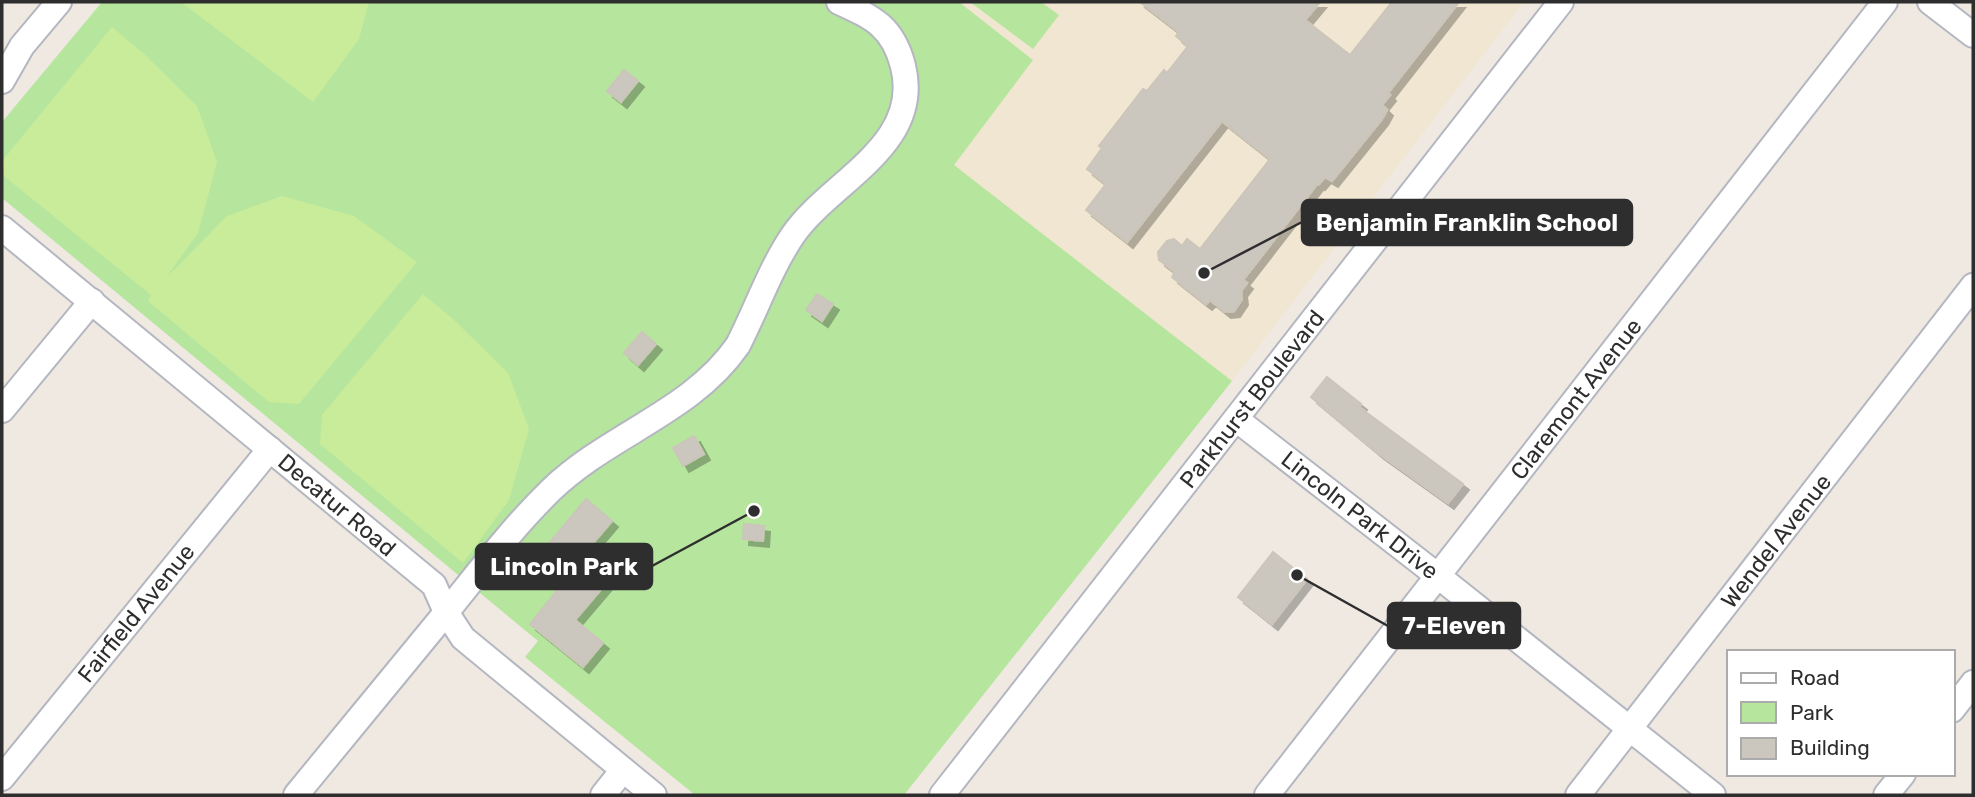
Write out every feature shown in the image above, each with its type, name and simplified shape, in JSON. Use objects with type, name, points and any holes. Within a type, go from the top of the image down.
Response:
[{"type":"street","points":[[2,81],[22,46],[59,2]]},
{"type":"street","points":[[296,795],[529,512],[572,471],[615,441],[679,403],[713,377],[738,345],[793,234],[882,147],[896,127],[904,106],[907,83],[898,47],[875,19],[839,2]]},
{"type":"street","name":"Parkhurst Boulevard","points":[[942,795],[1562,2]]},
{"type":"street","name":"Claremont Avenue","points":[[1267,795],[1885,2]]},
{"type":"street","points":[[1930,2],[1973,35]]},
{"type":"street","points":[[2,60],[22,46]]},
{"type":"street","name":"Decatur Road","points":[[2,228],[434,585],[446,612],[463,638],[654,795]]},
{"type":"street","name":"Wendel Avenue","points":[[1578,795],[1973,286]]},
{"type":"street","points":[[2,410],[92,301]]},
{"type":"street","name":"Lincoln Park Drive","points":[[1236,419],[1713,795]]},
{"type":"street","name":"Fairfield Avenue","points":[[2,778],[270,449]]},
{"type":"street","points":[[1954,707],[1973,683]]},
{"type":"street","points":[[603,795],[624,770]]},
{"type":"street","points":[[1886,795],[1900,776]]},
{"type":"shaded area","points":[[959,2],[1524,2],[1232,381],[953,165],[1033,60]]},
{"type":"green space","points":[[102,2],[959,2],[1033,60],[954,165],[1232,381],[904,795],[695,795],[525,657],[538,641],[2,198],[2,122]]},
{"type":"green space","points":[[181,2],[369,2],[359,39],[313,102]]},
{"type":"green space","points":[[970,2],[1041,2],[1059,15],[1033,49]]},
{"type":"green space","points":[[112,27],[142,52],[197,106],[217,162],[198,233],[165,279],[227,216],[282,196],[354,216],[417,262],[299,404],[269,402],[148,301],[151,295],[4,176],[2,161]]},
{"type":"green space","points":[[423,294],[453,319],[508,373],[529,429],[509,500],[463,563],[320,444],[322,415]]},
{"type":"building","points":[[1140,2],[1320,2],[1305,20],[1350,55],[1392,2],[1459,2],[1388,93],[1390,95],[1382,105],[1387,110],[1382,119],[1332,181],[1325,177],[1318,183],[1243,280],[1247,283],[1241,291],[1242,299],[1234,311],[1225,312],[1210,300],[1206,304],[1172,277],[1175,272],[1159,260],[1158,252],[1167,241],[1174,239],[1182,246],[1187,239],[1200,249],[1270,159],[1222,121],[1127,242],[1086,210],[1106,184],[1087,169],[1102,148],[1099,146],[1143,89],[1147,91],[1164,70],[1167,73],[1188,46],[1176,36],[1179,32]]},
{"type":"building","points":[[624,70],[638,81],[621,102],[607,91]]},
{"type":"building","points":[[817,294],[833,304],[822,321],[806,310]]},
{"type":"building","points":[[642,332],[656,344],[638,365],[624,353]]},
{"type":"building","points":[[1327,377],[1361,404],[1359,407],[1463,484],[1448,503],[1378,453],[1311,397]]},
{"type":"building","points":[[694,436],[704,454],[683,466],[673,448]]},
{"type":"building","points":[[586,499],[612,521],[582,556],[609,580],[575,620],[603,643],[583,667],[530,624],[562,584],[547,571],[545,548]]},
{"type":"building","points":[[744,524],[764,526],[763,541],[743,539]]},
{"type":"building","points":[[1273,552],[1307,579],[1272,624],[1238,597]]},
{"type":"place","name":"Benjamin Franklin School","points":[[1204,273]]},
{"type":"place","name":"Lincoln Park","points":[[754,511]]},
{"type":"place","name":"7-Eleven","points":[[1297,575]]}]
